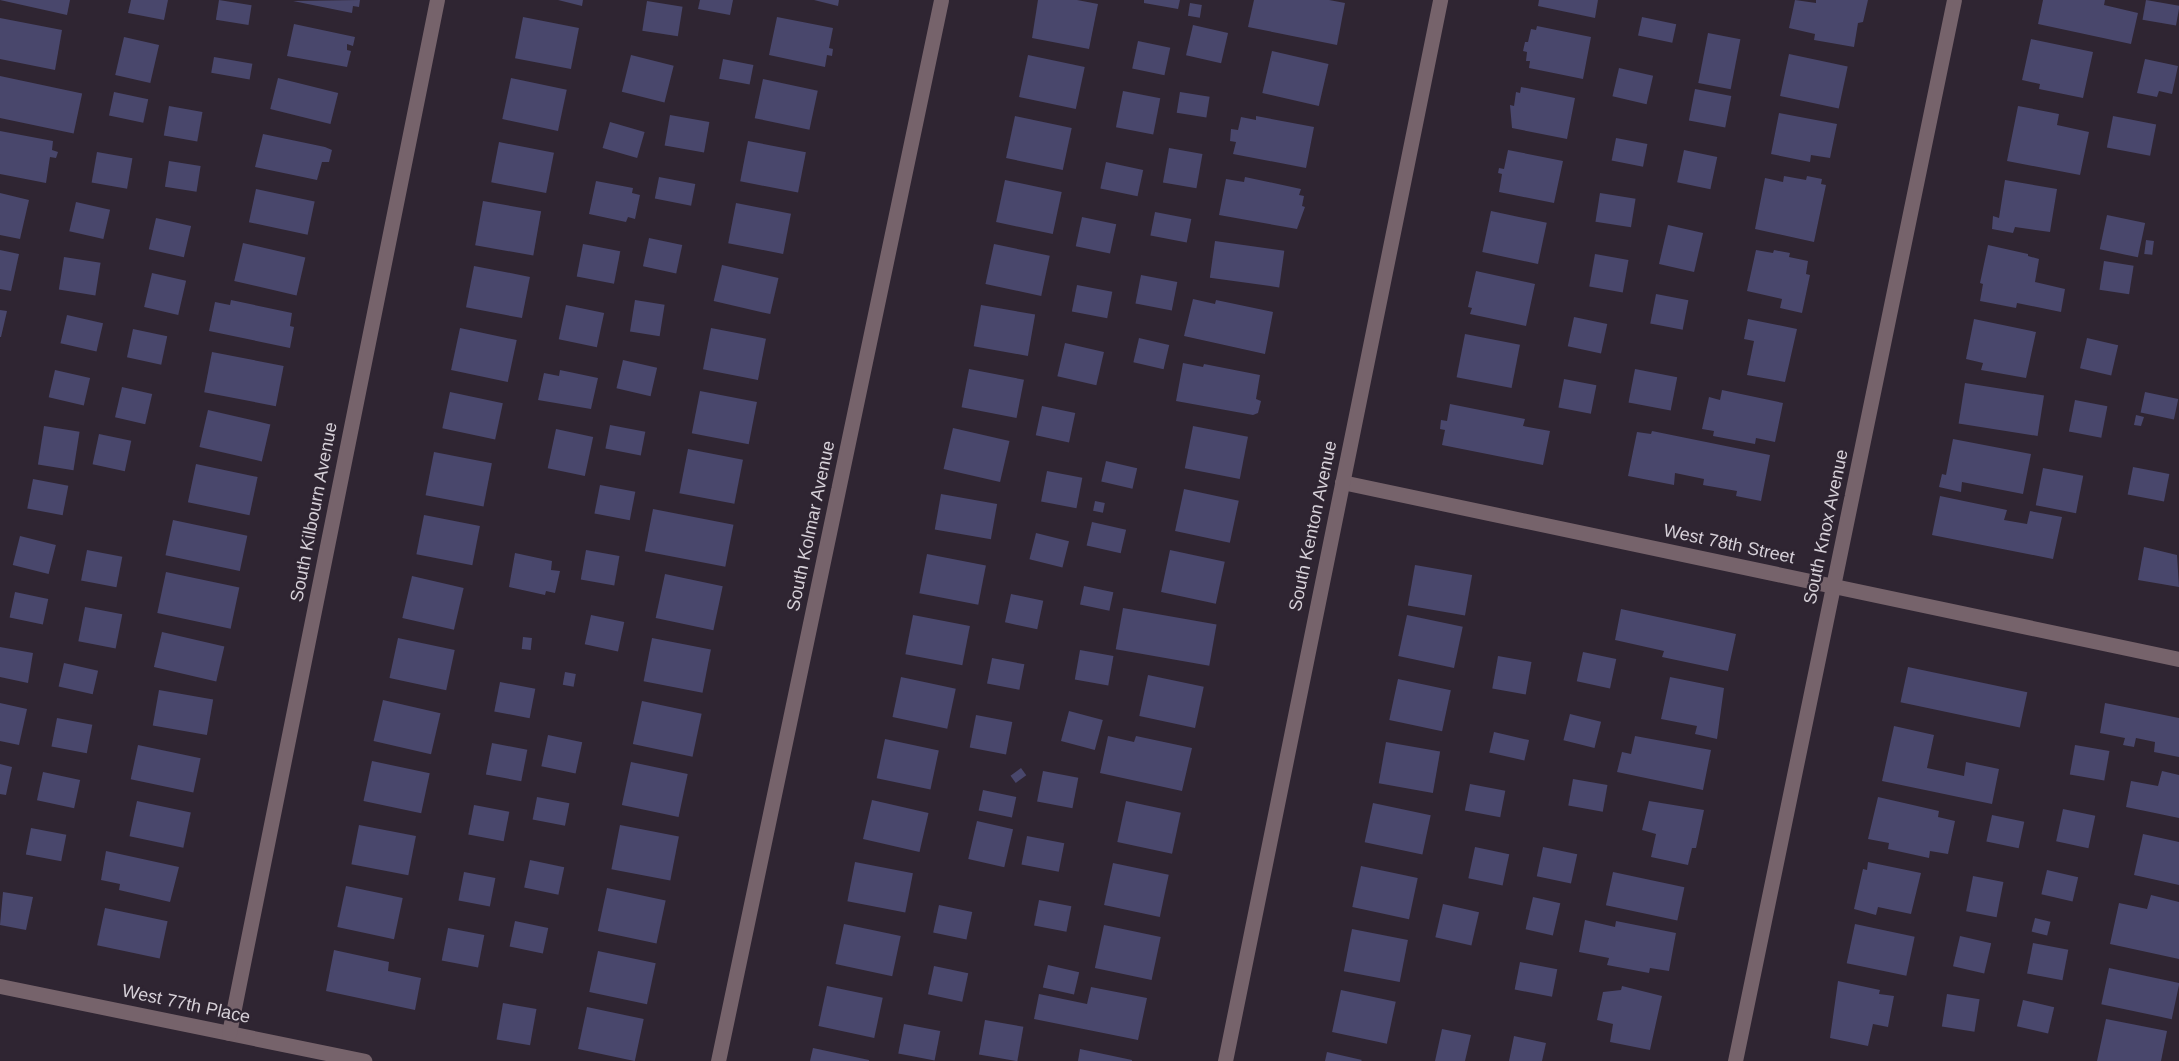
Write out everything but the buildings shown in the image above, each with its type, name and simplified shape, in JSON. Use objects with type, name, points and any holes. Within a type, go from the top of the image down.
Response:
[{"type":"street","name":"South Kilbourn Avenue","points":[[229,1033],[437,0]]},
{"type":"street","name":"South Kolmar Avenue","points":[[718,1061],[941,0]]},
{"type":"street","name":"South Kenton Avenue","points":[[1225,1061],[1440,0]]},
{"type":"street","name":"South Knox Avenue","points":[[1735,1061],[1954,0]]},
{"type":"street","name":"West 78th Street","points":[[1342,482],[2179,659]]},
{"type":"street","name":"West 77th Place","points":[[0,986],[364,1061]]}]
